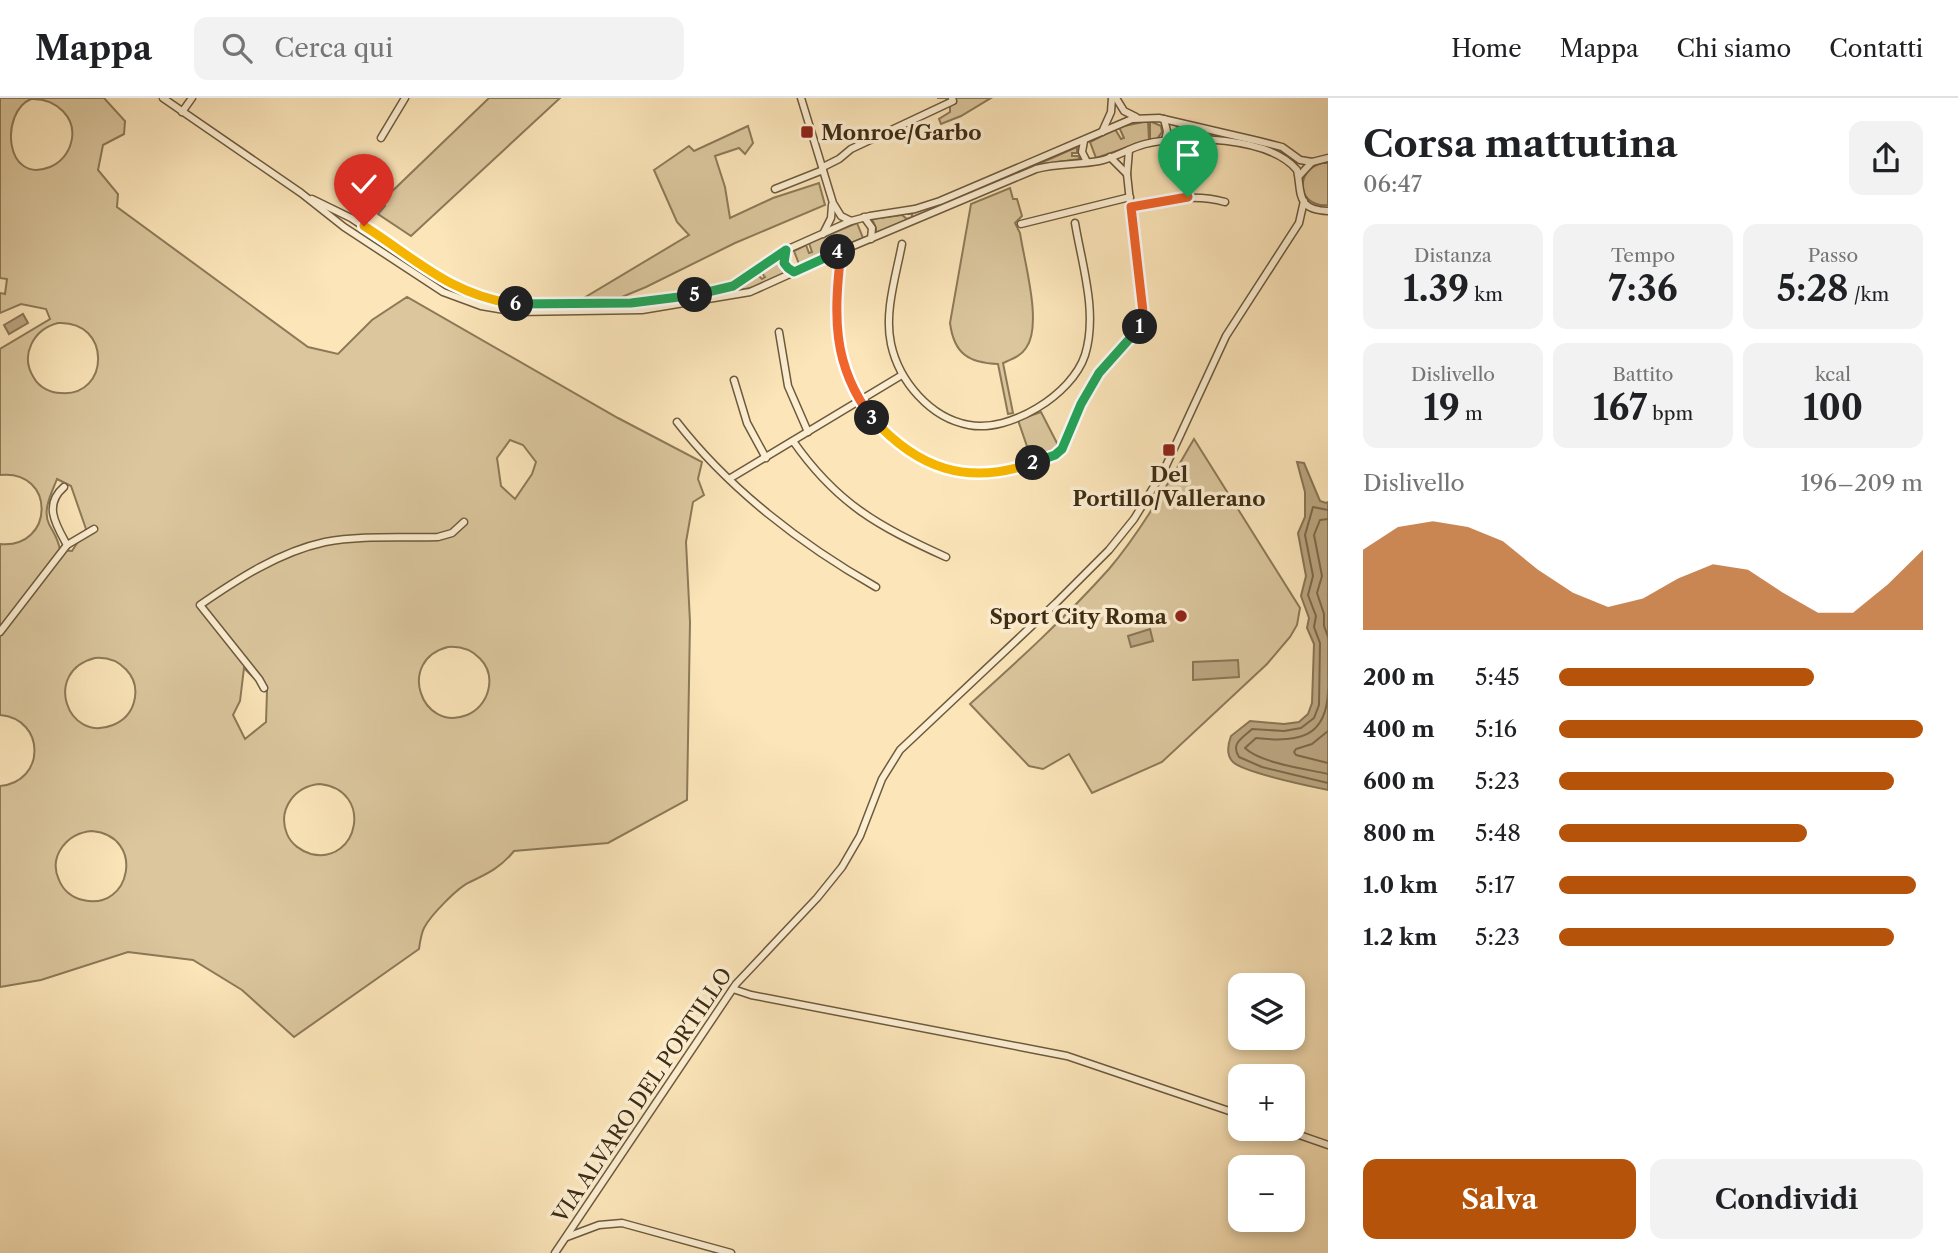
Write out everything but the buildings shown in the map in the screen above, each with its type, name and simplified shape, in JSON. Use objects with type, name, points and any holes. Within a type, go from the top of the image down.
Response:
[{"type":"street","points":[[163,98],[301,193],[344,227],[443,292],[499,310],[544,313],[660,308],[750,292],[1036,169],[1111,157],[1146,144],[1165,141],[1215,141],[1265,150],[1282,156],[1297,170],[1299,192],[1304,201],[1310,207],[1328,211]]},
{"type":"street","points":[[182,113],[192,98]]},
{"type":"street","points":[[382,138],[405,98]]},
{"type":"street","points":[[801,98],[833,203],[841,216],[851,221]]},
{"type":"street","points":[[1114,98],[1125,112],[1141,118]]},
{"type":"street","points":[[1102,132],[1114,98]]},
{"type":"street","points":[[775,189],[823,168],[852,149],[953,100]]},
{"type":"street","points":[[301,193],[351,218],[454,287],[491,300],[521,304],[638,303],[714,292],[742,282],[786,250],[851,221],[934,204],[1084,141],[1122,122],[1141,118],[1164,119],[1277,146],[1286,149],[1300,160],[1312,162],[1328,158]]},
{"type":"street","points":[[1164,119],[1167,131],[1165,141]]},
{"type":"street","points":[[1084,141],[1082,152],[1087,162]]},
{"type":"street","points":[[841,251],[835,298],[837,338],[844,366],[860,401],[879,425],[905,448],[926,461],[955,471],[1002,473],[1047,458],[1059,452],[1067,441],[1081,404],[1099,373],[1136,334],[1143,321],[1127,174],[1129,150]]},
{"type":"street","points":[[1111,157],[1127,174]]},
{"type":"street","points":[[1299,178],[1303,169],[1312,162]]},
{"type":"street","points":[[1021,224],[1130,197]]},
{"type":"street","points":[[1131,207],[1188,197],[1208,197],[1225,202]]},
{"type":"street","name":"VIA ALVARO DEL PORTILLO","points":[[555,1253],[733,989],[842,867],[860,836],[882,779],[900,750],[1056,603],[1109,550],[1134,520],[1164,470],[1226,336],[1299,223],[1304,201]]},
{"type":"street","points":[[823,234],[831,218],[833,203]]},
{"type":"street","name":"VIA ALVARO DEL PORTILLO","points":[[1299,223],[1309,214],[1320,210]]},
{"type":"street","points":[[864,217],[872,228],[871,239]]},
{"type":"street","points":[[902,244],[889,326],[892,347],[902,375],[928,404],[951,419],[971,425],[988,425],[1043,405],[1072,379],[1082,363],[1089,329],[1089,305],[1075,223]]},
{"type":"street","points":[[786,250],[784,263],[794,272]]},
{"type":"street","points":[[779,332],[788,386],[808,432]]},
{"type":"street","points":[[729,479],[902,375]]},
{"type":"street","points":[[734,380],[751,432],[766,458]]},
{"type":"street","points":[[677,422],[706,458],[729,479],[804,540],[876,586]]},
{"type":"street","points":[[793,441],[815,471],[849,505],[887,530],[946,557]]},
{"type":"street","points":[[64,487],[54,499],[53,518],[67,545]]},
{"type":"street","points":[[264,688],[200,605],[243,576],[305,548],[350,539],[438,537],[452,533],[464,522]]},
{"type":"street","points":[[0,632],[67,545],[94,529]]},
{"type":"street","points":[[733,989],[751,995],[1073,1058],[1228,1111]]},
{"type":"street","points":[[1305,1137],[1328,1145]]},
{"type":"street","points":[[566,1238],[599,1225],[622,1223],[731,1253]]},
{"type":"shaded area","points":[[0,98],[104,98],[125,121],[124,134],[103,145],[98,170],[118,194],[117,207],[308,347],[338,354],[372,320],[407,297],[618,418],[702,462],[698,479],[704,495],[693,502],[686,542],[690,622],[687,800],[608,843],[514,851],[499,865],[465,885],[445,902],[424,928],[419,949],[294,1037],[242,990],[193,960],[128,952],[41,980],[0,987],[0,786],[15,782],[26,774],[32,763],[34,750],[26,727],[15,719],[0,715],[0,544],[18,542],[31,534],[39,523],[42,509],[39,496],[31,484],[18,476],[0,475],[0,349],[50,319],[46,309],[21,304],[0,313],[0,293],[5,294],[7,279],[0,278]],"holes":[[[31,99],[56,106],[63,111],[71,125],[71,143],[66,154],[50,167],[35,170],[23,166],[12,145],[14,118],[21,106]],[[58,323],[76,325],[88,333],[96,345],[98,358],[96,372],[89,383],[77,391],[61,393],[49,391],[36,381],[28,361],[29,352],[31,344],[42,331]],[[510,440],[523,445],[536,462],[532,474],[515,499],[501,486],[497,458]],[[57,479],[71,486],[86,529],[72,551],[60,550],[47,519],[47,507]],[[448,647],[466,649],[480,658],[485,665],[489,682],[485,699],[477,709],[467,715],[451,718],[437,714],[427,705],[421,693],[419,679],[423,666],[432,654]],[[95,658],[104,658],[120,664],[131,676],[134,684],[131,710],[113,725],[97,728],[83,724],[73,716],[67,704],[65,690],[69,677],[79,665]],[[244,668],[267,691],[266,722],[245,739],[233,715],[240,701]],[[320,784],[337,789],[348,799],[354,812],[354,825],[349,838],[340,849],[327,854],[311,854],[291,841],[284,816],[290,800],[296,794]],[[92,831],[109,836],[120,846],[126,858],[126,872],[121,885],[112,895],[99,901],[83,900],[65,890],[56,871],[56,862],[58,854],[68,841]]]},
{"type":"shaded area","points":[[489,98],[560,98],[411,236],[378,214],[385,206],[382,201]]},
{"type":"shaded area","points":[[945,98],[991,98],[961,116],[941,124],[939,119],[950,112],[950,102]]},
{"type":"shaded area","points":[[1148,121],[1149,140],[1096,158],[1090,142],[1115,129],[1121,139],[1124,138],[1119,127]]},
{"type":"shaded area","points":[[1150,121],[1161,126],[1162,132],[1157,139],[1150,139]]},
{"type":"shaded area","points":[[748,126],[753,143],[745,154],[739,148],[715,156],[725,187],[730,218],[773,198],[819,183],[825,205],[735,243],[622,297],[584,298],[689,235],[677,222],[654,170],[689,146],[694,151]]},
{"type":"shaded area","points":[[1177,126],[1232,138],[1171,137]]},
{"type":"shaded area","points":[[1077,147],[1077,153],[1072,153],[1072,156],[1078,156],[1080,159],[1036,165]]},
{"type":"shaded area","points":[[1322,163],[1328,163],[1328,205],[1310,201],[1303,188],[1306,173]]},
{"type":"shaded area","points":[[1010,188],[1013,199],[1017,199],[1022,216],[1015,223],[1020,233],[1028,276],[1033,324],[1031,338],[1024,351],[1003,363],[1013,413],[1008,414],[998,364],[979,362],[965,355],[955,342],[950,323],[971,204]]},
{"type":"shaded area","points":[[946,203],[876,233],[872,219],[902,215],[907,219],[912,217],[912,214],[907,214]]},
{"type":"shaded area","points":[[857,223],[863,238],[799,264],[794,251],[806,245],[809,253],[812,252],[809,243]]},
{"type":"shaded area","points":[[780,257],[780,264],[787,272],[754,287],[723,294],[757,274],[762,279],[765,277],[760,271]]},
{"type":"shaded area","points":[[1041,412],[1059,447],[1031,458],[1018,420]]},
{"type":"shaded area","name":"Sport City Roma","points":[[1194,439],[1300,608],[1297,625],[1267,664],[1162,762],[1092,793],[1069,754],[1043,769],[1029,766],[970,704],[1041,638],[1109,569],[1144,522]]},
{"type":"water","points":[[23,314],[28,323],[9,334],[4,325]]},
{"type":"water","points":[[1297,462],[1304,463],[1320,501],[1328,502],[1328,790],[1250,770],[1233,762],[1228,753],[1231,736],[1250,721],[1284,724],[1299,722],[1308,714],[1312,703],[1314,644],[1307,628],[1309,618],[1301,596],[1306,576],[1298,533],[1305,517],[1305,492]]},
{"type":"water","points":[[1150,629],[1153,641],[1131,647],[1128,636]]},
{"type":"water","points":[[1238,660],[1239,677],[1193,680],[1193,662]]},
{"type":"place","name":"Monroe/Garbo","points":[[807,132]]},
{"type":"place","name":"Del Portillo/Vallerano","points":[[1169,450]]},
{"type":"place","name":"Sport City Roma","points":[[1181,616]]},
{"type":"route","points":[[364,226],[454,287],[491,300],[528,305],[638,303],[714,292],[742,282],[786,250],[785,266],[794,272],[841,251],[835,298],[837,338],[844,366],[860,401],[886,432],[914,454],[955,471],[984,474],[1002,473],[1022,467],[1055,455],[1062,449],[1081,404],[1099,373],[1136,334],[1143,321],[1131,207],[1188,197]]}]
